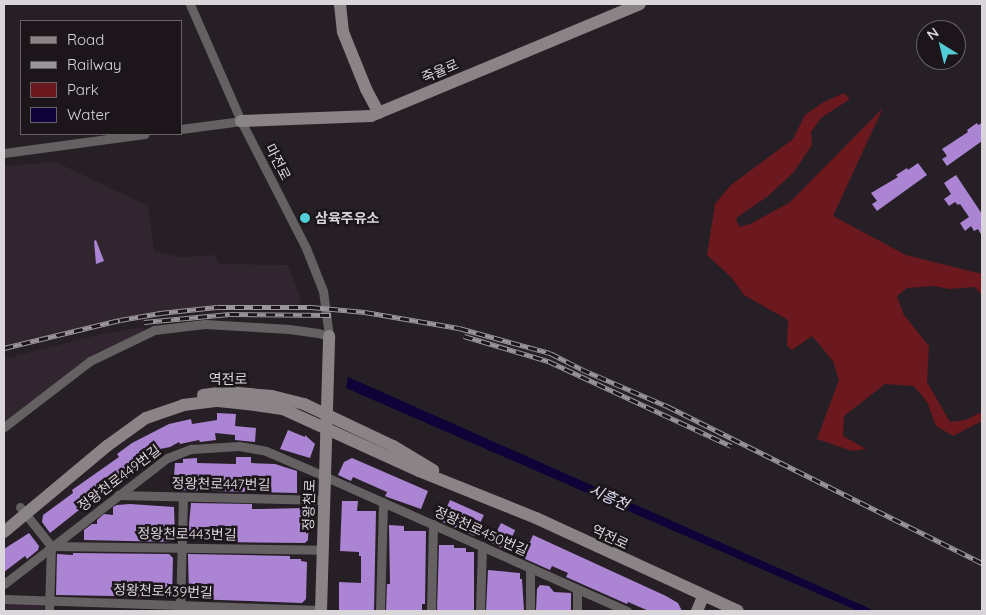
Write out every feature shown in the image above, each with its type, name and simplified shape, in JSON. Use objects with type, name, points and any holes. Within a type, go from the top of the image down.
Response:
[{"type":"main road","points":[[340,4],[343,32],[366,89],[379,113]]},
{"type":"main road","name":"죽율로","points":[[241,121],[371,116],[640,4]]},
{"type":"main road","name":"정왕천로","points":[[321,611],[329,336]]},
{"type":"main road","name":"역전로","points":[[4,532],[23,510],[104,438],[136,416],[176,400],[227,392],[263,395],[304,404],[393,446],[469,492]]},
{"type":"main road","name":"역전로","points":[[4,521],[23,510],[106,446],[146,418],[183,405],[218,401],[283,409],[469,492],[536,518],[703,597],[738,611]]},
{"type":"main road","points":[[696,611],[703,597]]},
{"type":"street","name":"마전로","points":[[190,4],[241,121],[306,248],[323,291],[329,336]]},
{"type":"street","points":[[182,129],[241,121]]},
{"type":"street","points":[[4,153],[138,135]]},
{"type":"street","points":[[4,427],[90,361],[154,330],[205,324],[289,329],[329,336]]},
{"type":"street","name":"정왕천로449번길","points":[[4,584],[166,458],[178,452],[224,445],[266,451],[324,476]]},
{"type":"street","name":"정왕천로450번길","points":[[324,476],[627,611]]},
{"type":"street","name":"정왕천로447번길","points":[[118,495],[324,500]]},
{"type":"street","points":[[180,608],[183,497]]},
{"type":"street","points":[[380,611],[383,502]]},
{"type":"street","points":[[23,510],[51,546],[49,611]]},
{"type":"street","points":[[431,611],[433,524]]},
{"type":"street","name":"정왕천로443번길","points":[[51,546],[322,550]]},
{"type":"street","points":[[480,611],[482,546]]},
{"type":"street","points":[[530,568],[530,611]]},
{"type":"street","points":[[577,589],[577,611]]},
{"type":"street","name":"정왕천로439번길","points":[[4,599],[180,608],[321,611]]},
{"type":"shaded area","points":[[56,162],[148,206],[154,251],[181,257],[215,255],[219,264],[288,265],[301,300],[294,310],[225,309],[130,319],[4,351],[4,166]]},
{"type":"shaded area","points":[[144,327],[143,339],[91,364],[4,435],[4,359],[105,333]]},
{"type":"shaded area","points":[[4,603],[43,604],[43,611],[4,611]]},
{"type":"green space","points":[[844,93],[850,99],[821,118],[811,132],[812,145],[793,173],[768,196],[736,218],[739,227],[750,224],[789,203],[883,108],[833,216],[906,255],[982,274],[982,295],[975,287],[949,289],[934,286],[907,288],[897,296],[904,315],[929,346],[927,382],[950,422],[965,420],[982,412],[982,421],[953,436],[936,426],[927,402],[914,386],[885,384],[844,416],[843,436],[866,449],[852,451],[817,439],[839,380],[833,361],[812,336],[792,350],[787,346],[788,320],[744,295],[732,278],[707,255],[715,204],[731,185],[793,139],[805,115],[822,103]]},
{"type":"water","name":"시흥천","points":[[348,377],[875,611],[858,611],[346,388]]},
{"type":"building","points":[[977,123],[978,125],[982,123],[982,141],[947,166],[942,159],[947,156],[942,149],[968,132],[967,130]]},
{"type":"building","points":[[918,163],[927,175],[877,211],[872,204],[877,201],[871,193],[898,177],[896,175]]},
{"type":"building","points":[[956,175],[982,214],[982,236],[978,229],[974,231],[971,226],[965,231],[960,223],[969,217],[960,204],[958,205],[955,202],[949,206],[944,199],[951,194],[944,183]]},
{"type":"building","points":[[96,240],[104,261],[96,264],[94,241]]},
{"type":"building","points":[[217,413],[236,414],[235,426],[256,428],[255,442],[235,440],[235,435],[215,433],[216,440],[200,442],[199,440],[180,444],[179,442],[170,447],[136,454],[136,457],[151,457],[124,475],[127,478],[98,498],[98,495],[50,533],[42,522],[43,515],[73,493],[72,490],[119,457],[117,454],[132,443],[169,424],[191,419],[192,424],[217,420]]},
{"type":"building","points":[[288,430],[305,437],[305,435],[315,444],[310,458],[280,449]]},
{"type":"building","points":[[236,457],[251,457],[251,463],[275,464],[297,471],[297,493],[173,490],[175,463],[183,463],[183,459],[197,458],[197,463],[236,464]]},
{"type":"building","points":[[352,458],[428,491],[421,509],[387,497],[385,496],[387,492],[353,477],[351,481],[338,475],[344,462]]},
{"type":"building","points":[[450,500],[484,515],[474,536],[441,521]]},
{"type":"building","points":[[342,501],[358,501],[357,511],[376,511],[374,611],[339,611],[339,582],[361,583],[361,556],[359,556],[359,552],[340,551]]},
{"type":"building","points":[[191,503],[252,504],[252,509],[306,508],[309,513],[308,540],[305,543],[217,542],[217,539],[192,538],[188,535]]},
{"type":"building","points":[[130,504],[174,507],[175,537],[171,542],[84,540],[84,530],[92,524],[97,524],[97,520],[104,514],[113,515],[113,507]]},
{"type":"building","points":[[501,523],[515,530],[505,550],[491,543]]},
{"type":"building","points":[[389,525],[404,526],[404,531],[426,531],[425,604],[422,604],[422,611],[386,611],[387,584],[390,584]]},
{"type":"building","points":[[29,533],[39,546],[38,550],[27,559],[25,556],[4,572],[4,549]]},
{"type":"building","points":[[533,535],[666,596],[678,603],[682,611],[649,611],[628,602],[627,604],[566,577],[568,573],[552,566],[550,570],[523,558]]},
{"type":"building","points":[[439,545],[454,545],[454,548],[466,548],[466,552],[474,552],[474,611],[437,611]]},
{"type":"building","points":[[73,553],[169,554],[173,558],[172,597],[56,595],[57,554],[73,555]]},
{"type":"building","points":[[188,554],[290,556],[290,559],[301,559],[301,561],[307,562],[306,599],[302,603],[191,599],[189,598]]},
{"type":"building","points":[[488,570],[520,573],[524,610],[486,611]]},
{"type":"building","points":[[540,585],[549,586],[554,592],[571,593],[571,611],[536,611],[537,589]]},
{"type":"railway","points":[[4,348],[120,320],[160,313],[217,307],[311,307],[365,312],[459,328],[550,353],[581,369],[667,406],[982,563]]},
{"type":"railway","points":[[144,322],[230,314],[331,315]]},
{"type":"railway","points":[[464,336],[548,361],[731,446]]},
{"type":"place","name":"삼육주유소","points":[[305,218]]}]
